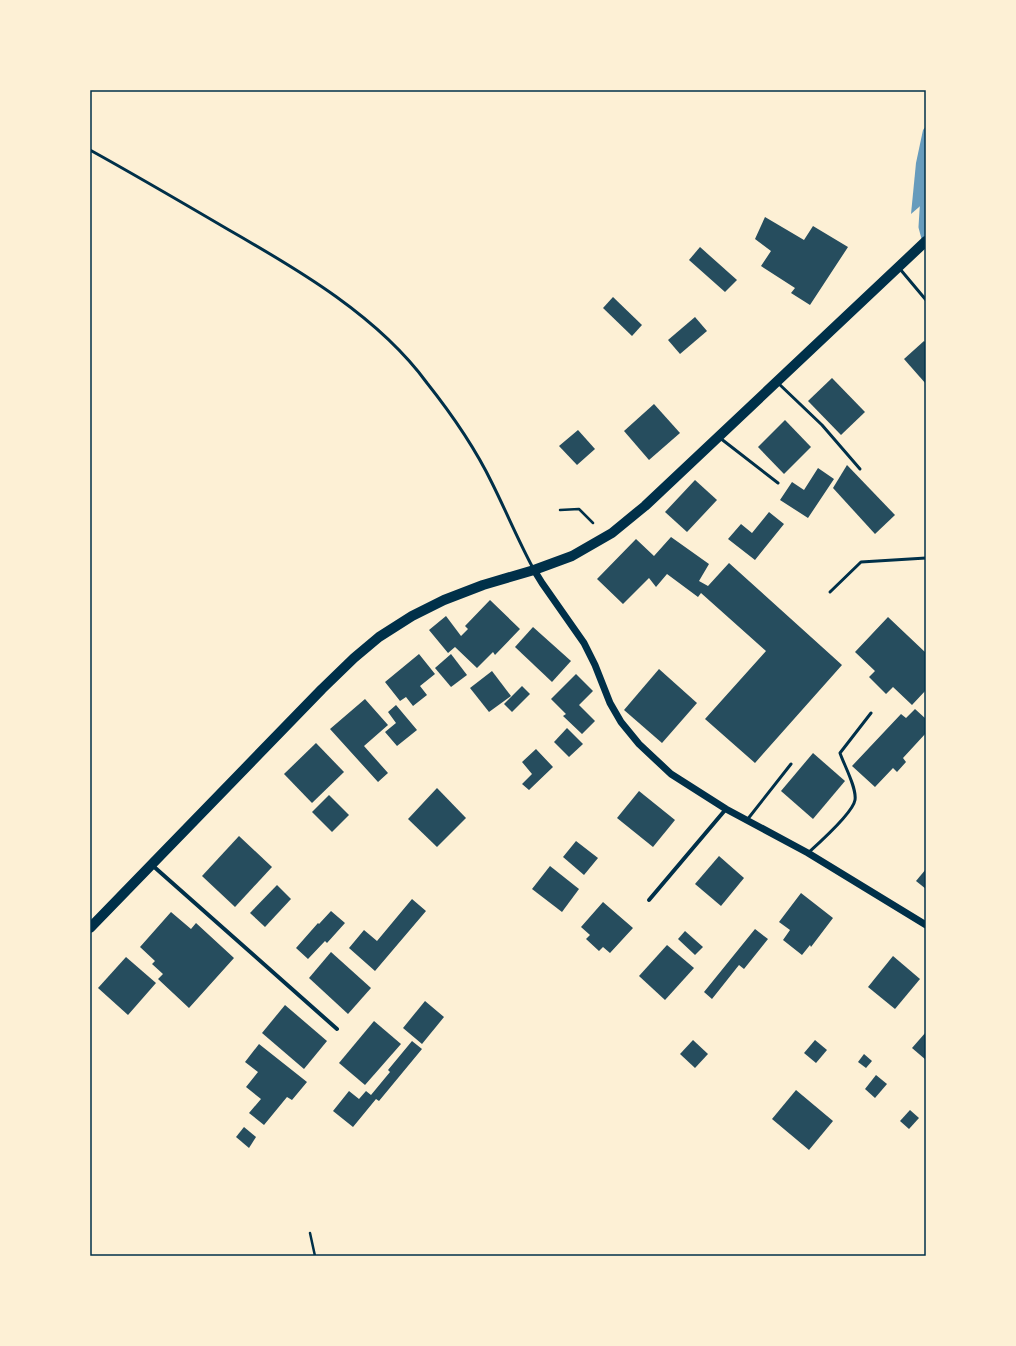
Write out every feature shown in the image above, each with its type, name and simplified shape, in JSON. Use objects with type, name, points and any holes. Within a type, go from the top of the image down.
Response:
[{"type":"main road","points":[[90,928],[322,689],[354,658],[379,637],[412,616],[444,600],[483,585],[534,570],[572,556],[612,533],[645,506],[926,241]]},
{"type":"street","points":[[534,570],[584,643],[596,665],[610,703],[621,722],[639,744],[671,774],[726,810],[808,853],[926,925]]},
{"type":"street","points":[[649,900],[726,810]]},
{"type":"street","points":[[152,865],[337,1029]]},
{"type":"lane","points":[[90,150],[276,257],[315,282],[379,331],[404,355],[427,381],[451,416],[492,482],[525,554],[534,570]]},
{"type":"lane","points":[[898,267],[926,300]]},
{"type":"lane","points":[[777,382],[822,425],[860,469]]},
{"type":"lane","points":[[719,437],[778,483]]},
{"type":"lane","points":[[830,592],[861,562],[926,558]]},
{"type":"lane","points":[[808,853],[848,814],[855,800],[853,783],[840,753],[871,713]]},
{"type":"lane","points":[[747,820],[791,764]]},
{"type":"path","points":[[560,510],[579,509],[606,537]]},
{"type":"path","points":[[310,1233],[315,1256]]},
{"type":"water","points":[[926,126],[926,201],[911,214],[916,163],[923,130]]},
{"type":"building","points":[[765,217],[804,240],[813,226],[848,247],[810,305],[791,293],[795,288],[761,266],[771,251],[755,239]]},
{"type":"building","points":[[700,247],[737,280],[725,292],[689,260]]},
{"type":"building","points":[[613,297],[642,325],[632,336],[603,308]]},
{"type":"building","points":[[695,317],[707,331],[680,354],[668,340]]},
{"type":"building","points":[[924,341],[926,343],[926,384],[904,359]]},
{"type":"building","points":[[832,378],[865,412],[841,435],[808,401]]},
{"type":"building","points":[[654,404],[680,433],[649,460],[624,431]]},
{"type":"building","points":[[785,420],[811,447],[784,474],[758,447]]},
{"type":"building","points":[[578,430],[595,449],[577,465],[559,446]]},
{"type":"building","points":[[847,465],[895,515],[875,534],[833,488]]},
{"type":"building","points":[[818,468],[834,479],[808,518],[780,500],[792,482],[804,490]]},
{"type":"building","points":[[695,480],[717,500],[687,532],[665,512]]},
{"type":"building","points":[[769,512],[784,524],[755,560],[728,539],[741,524],[752,533]]},
{"type":"building","points":[[671,537],[709,564],[699,581],[708,586],[729,563],[842,665],[755,763],[705,719],[766,651],[701,593],[698,597],[667,574],[656,587],[649,578],[623,604],[597,579],[636,539],[654,556]]},
{"type":"building","points":[[490,600],[520,629],[495,655],[493,652],[477,668],[455,647],[448,653],[429,630],[446,616],[461,636],[468,629],[465,626]]},
{"type":"building","points":[[888,617],[926,653],[926,690],[912,705],[893,687],[886,694],[869,677],[875,671],[855,652]]},
{"type":"building","points":[[533,627],[571,661],[552,682],[515,647]]},
{"type":"building","points":[[419,654],[435,674],[420,686],[427,695],[413,706],[406,697],[400,701],[385,682]]},
{"type":"building","points":[[451,654],[467,675],[451,687],[435,668]]},
{"type":"building","points":[[659,669],[697,703],[662,743],[624,710]]},
{"type":"building","points":[[492,671],[511,696],[489,712],[470,688]]},
{"type":"building","points":[[576,674],[593,691],[579,705],[595,721],[582,734],[563,716],[566,714],[551,699]]},
{"type":"building","points":[[522,686],[530,694],[512,712],[504,704]]},
{"type":"building","points":[[365,699],[388,725],[364,746],[388,773],[378,782],[330,729]]},
{"type":"building","points":[[396,705],[417,730],[397,746],[385,732],[396,723],[388,712]]},
{"type":"building","points":[[915,709],[926,719],[926,733],[903,758],[906,762],[897,772],[893,768],[875,787],[852,766],[901,714],[906,718]]},
{"type":"building","points":[[567,728],[583,744],[569,757],[554,742]]},
{"type":"building","points":[[316,743],[344,772],[312,803],[284,774]]},
{"type":"building","points":[[536,749],[553,767],[529,790],[522,784],[532,774],[522,762]]},
{"type":"building","points":[[813,753],[845,781],[813,819],[781,791]]},
{"type":"building","points":[[437,788],[466,818],[437,847],[408,819]]},
{"type":"building","points":[[639,791],[675,820],[653,847],[617,818]]},
{"type":"building","points":[[329,795],[349,815],[332,832],[312,812]]},
{"type":"building","points":[[239,836],[272,867],[235,907],[202,876]]},
{"type":"building","points":[[576,841],[598,858],[584,875],[563,857]]},
{"type":"building","points":[[719,856],[744,878],[721,906],[695,884]]},
{"type":"building","points":[[550,866],[579,889],[562,912],[532,889]]},
{"type":"building","points":[[926,869],[926,889],[916,881]]},
{"type":"building","points":[[277,885],[291,899],[265,927],[250,913]]},
{"type":"building","points":[[801,893],[833,918],[811,947],[810,945],[802,955],[783,940],[790,930],[779,922]]},
{"type":"building","points":[[412,899],[426,911],[375,971],[349,948],[364,930],[377,941]]},
{"type":"building","points":[[603,902],[633,928],[610,953],[603,947],[599,951],[586,939],[590,935],[581,927]]},
{"type":"building","points":[[331,911],[345,923],[327,943],[325,941],[308,959],[296,948]]},
{"type":"building","points":[[171,912],[191,929],[196,923],[234,958],[189,1008],[158,979],[163,974],[152,964],[155,961],[140,947]]},
{"type":"building","points":[[755,929],[768,939],[744,969],[739,965],[712,999],[704,992]]},
{"type":"building","points":[[685,931],[703,947],[695,955],[678,939]]},
{"type":"building","points":[[667,945],[694,968],[665,1000],[639,976]]},
{"type":"building","points":[[331,952],[371,988],[348,1014],[309,978]]},
{"type":"building","points":[[893,956],[920,979],[895,1009],[868,987]]},
{"type":"building","points":[[126,957],[156,983],[128,1015],[98,988]]},
{"type":"building","points":[[425,1001],[444,1017],[422,1044],[403,1028]]},
{"type":"building","points":[[285,1005],[327,1041],[304,1069],[262,1033]]},
{"type":"building","points":[[374,1021],[401,1044],[365,1085],[339,1063]]},
{"type":"building","points":[[926,1032],[926,1060],[912,1048]]},
{"type":"building","points":[[693,1040],[708,1054],[695,1068],[680,1054]]},
{"type":"building","points":[[815,1040],[827,1050],[816,1063],[804,1053]]},
{"type":"building","points":[[412,1041],[422,1049],[379,1101],[376,1099],[353,1127],[333,1111],[349,1091],[359,1099],[366,1091],[371,1095],[390,1072],[388,1070]]},
{"type":"building","points":[[259,1044],[307,1082],[292,1100],[287,1097],[264,1125],[249,1113],[261,1099],[246,1087],[258,1072],[245,1062]]},
{"type":"building","points":[[864,1054],[872,1061],[866,1068],[858,1062]]},
{"type":"building","points":[[876,1075],[887,1084],[875,1098],[865,1089]]},
{"type":"building","points":[[796,1090],[833,1121],[809,1150],[772,1119]]},
{"type":"building","points":[[910,1110],[919,1118],[909,1129],[900,1121]]},
{"type":"building","points":[[244,1127],[256,1137],[249,1148],[236,1137]]},
{"type":"waterway","points":[[924,195],[922,227],[926,242]]}]
